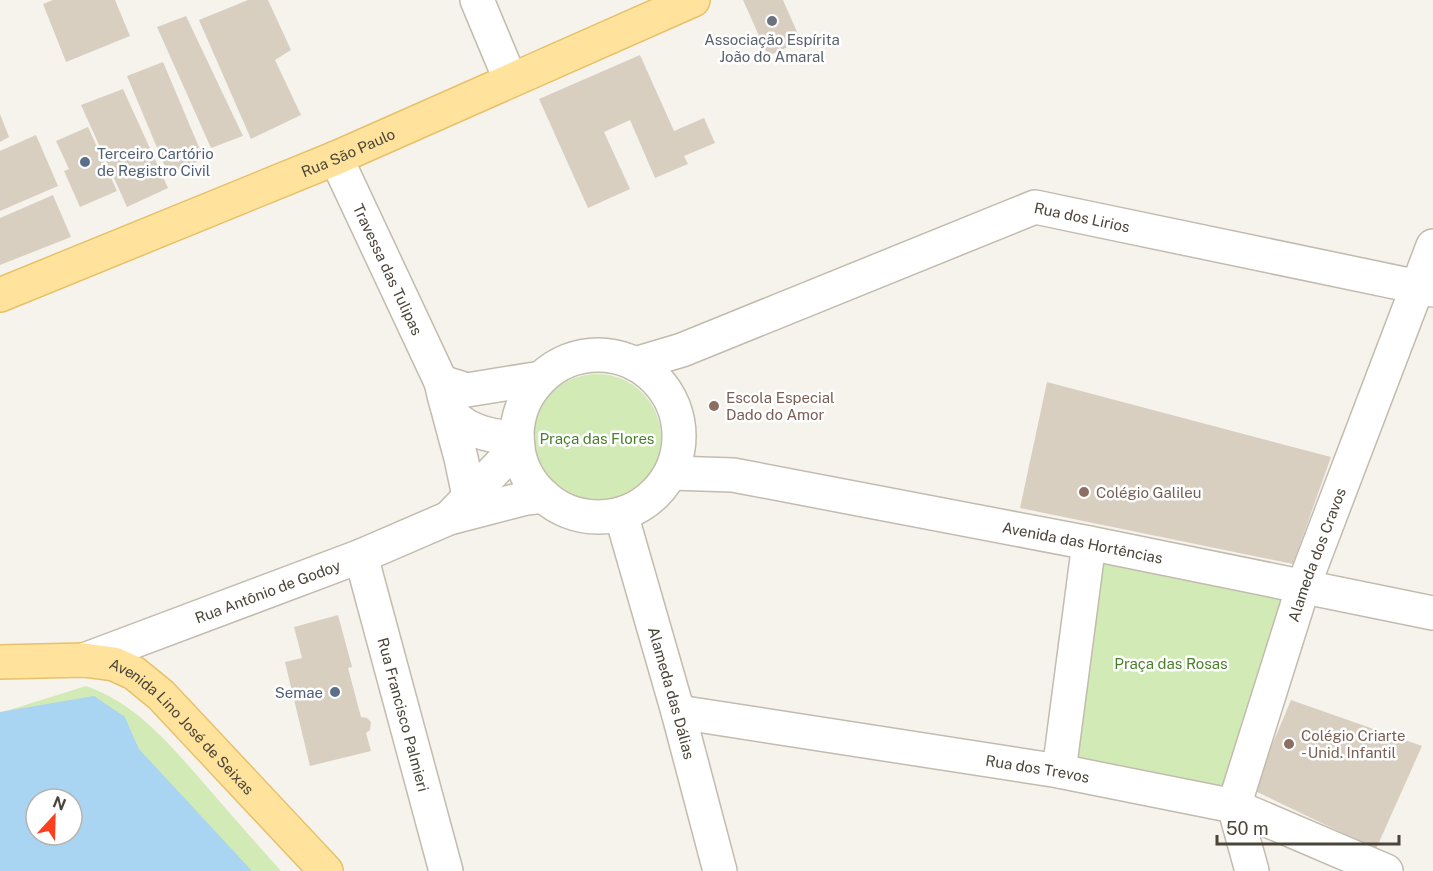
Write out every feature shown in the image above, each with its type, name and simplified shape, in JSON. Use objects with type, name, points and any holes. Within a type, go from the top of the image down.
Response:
[{"type":"main road","name":"Rua São Paulo","points":[[0,295],[336,158],[510,79],[693,0]]},
{"type":"main road","name":"Avenida Lino José de Seixas","points":[[0,662],[84,660],[114,664],[134,674],[150,685],[220,756],[327,871]]},
{"type":"street","points":[[477,0],[510,79]]},
{"type":"street","name":"Travessa das Tulipas","points":[[336,158],[444,394],[461,458],[459,507]]},
{"type":"street","name":"Rua dos Lirios","points":[[648,374],[682,350],[1035,207],[1426,288]]},
{"type":"street","name":"Alameda dos Cravos","points":[[1234,806],[1303,586],[1426,288],[1433,246]]},
{"type":"street","points":[[586,356],[611,356],[648,374],[672,402],[678,422],[675,459],[658,491],[641,505],[621,514],[594,517],[568,511],[544,496],[531,482],[522,465],[517,442],[520,416],[528,396],[541,378],[562,364],[586,356]]},
{"type":"street","points":[[444,394],[541,378]]},
{"type":"street","name":"Travessa das Tulipas","points":[[444,394],[465,424],[481,433],[517,442]]},
{"type":"street","name":"Rua Antônio de Godoy","points":[[459,507],[517,442]]},
{"type":"street","name":"Avenida das Hortências","points":[[675,459],[733,475],[1433,612]]},
{"type":"street","name":"Rua Antônio de Godoy","points":[[84,660],[361,556],[459,507],[544,496]]},
{"type":"street","name":"Alameda das Dálias","points":[[621,514],[678,712],[720,871]]},
{"type":"street","points":[[1059,771],[1089,543]]},
{"type":"street","name":"Rua Francisco Palmieri","points":[[361,556],[446,871]]},
{"type":"street","name":"Rua dos Trevos","points":[[678,712],[1059,771],[1234,806],[1386,871]]},
{"type":"street","points":[[1234,806],[1251,871]]},
{"type":"green space","name":"Praça das Flores","points":[[597,374],[622,379],[642,393],[656,413],[661,438],[656,463],[642,483],[622,497],[597,502],[572,497],[552,483],[538,463],[533,438],[538,413],[552,393],[572,379]]},
{"type":"green space","name":"Praça das Rosas","points":[[1096,557],[1287,597],[1220,792],[1068,761]]},
{"type":"green space","points":[[86,686],[122,704],[168,743],[281,871],[252,871],[243,863],[139,749],[125,717],[3,712]]},
{"type":"water","points":[[94,696],[125,717],[139,749],[252,871],[0,871],[0,712]]},
{"type":"building","points":[[53,0],[115,0],[130,36],[66,62],[43,4]]},
{"type":"building","points":[[248,0],[268,0],[291,50],[275,60],[301,115],[251,139],[199,20]]},
{"type":"building","name":"Associação Espírita João do Amaral","points":[[743,0],[783,0],[801,41],[768,56]]},
{"type":"building","points":[[186,16],[243,136],[211,148],[157,27]]},
{"type":"building","points":[[640,55],[674,131],[704,118],[715,143],[684,156],[688,164],[655,178],[630,120],[604,132],[630,189],[588,208],[539,99]]},
{"type":"building","points":[[163,62],[204,159],[168,174],[127,76]]},
{"type":"building","points":[[123,89],[168,188],[127,207],[81,105]]},
{"type":"building","points":[[0,114],[9,137],[0,142]]},
{"type":"building","name":"Terceiro Cartório de Registro Civil","points":[[88,127],[117,191],[80,207],[64,171],[69,169],[56,141]]},
{"type":"building","points":[[36,135],[58,186],[0,211],[0,151]]},
{"type":"building","points":[[53,195],[71,237],[0,265],[0,218]]},
{"type":"building","points":[[1047,382],[1331,457],[1293,564],[1020,508]]},
{"type":"building","name":"Semae","points":[[338,615],[352,667],[348,668],[361,717],[371,722],[370,730],[366,733],[371,751],[310,766],[285,662],[302,658],[294,627]]},
{"type":"building","points":[[1291,700],[1422,746],[1376,849],[1253,790]]},
{"type":"place","name":"Associação Espírita João do Amaral","points":[[772,21]]},
{"type":"place","name":"Terceiro Cartório de Registro Civil","points":[[85,162]]},
{"type":"place","name":"Escola Especial Dado do Amor","points":[[714,406]]},
{"type":"place","name":"Colégio Galileu","points":[[1084,492]]},
{"type":"place","name":"Semae","points":[[335,692]]},
{"type":"place","name":"Colégio Criarte - Unid. Infantil","points":[[1289,744]]}]
